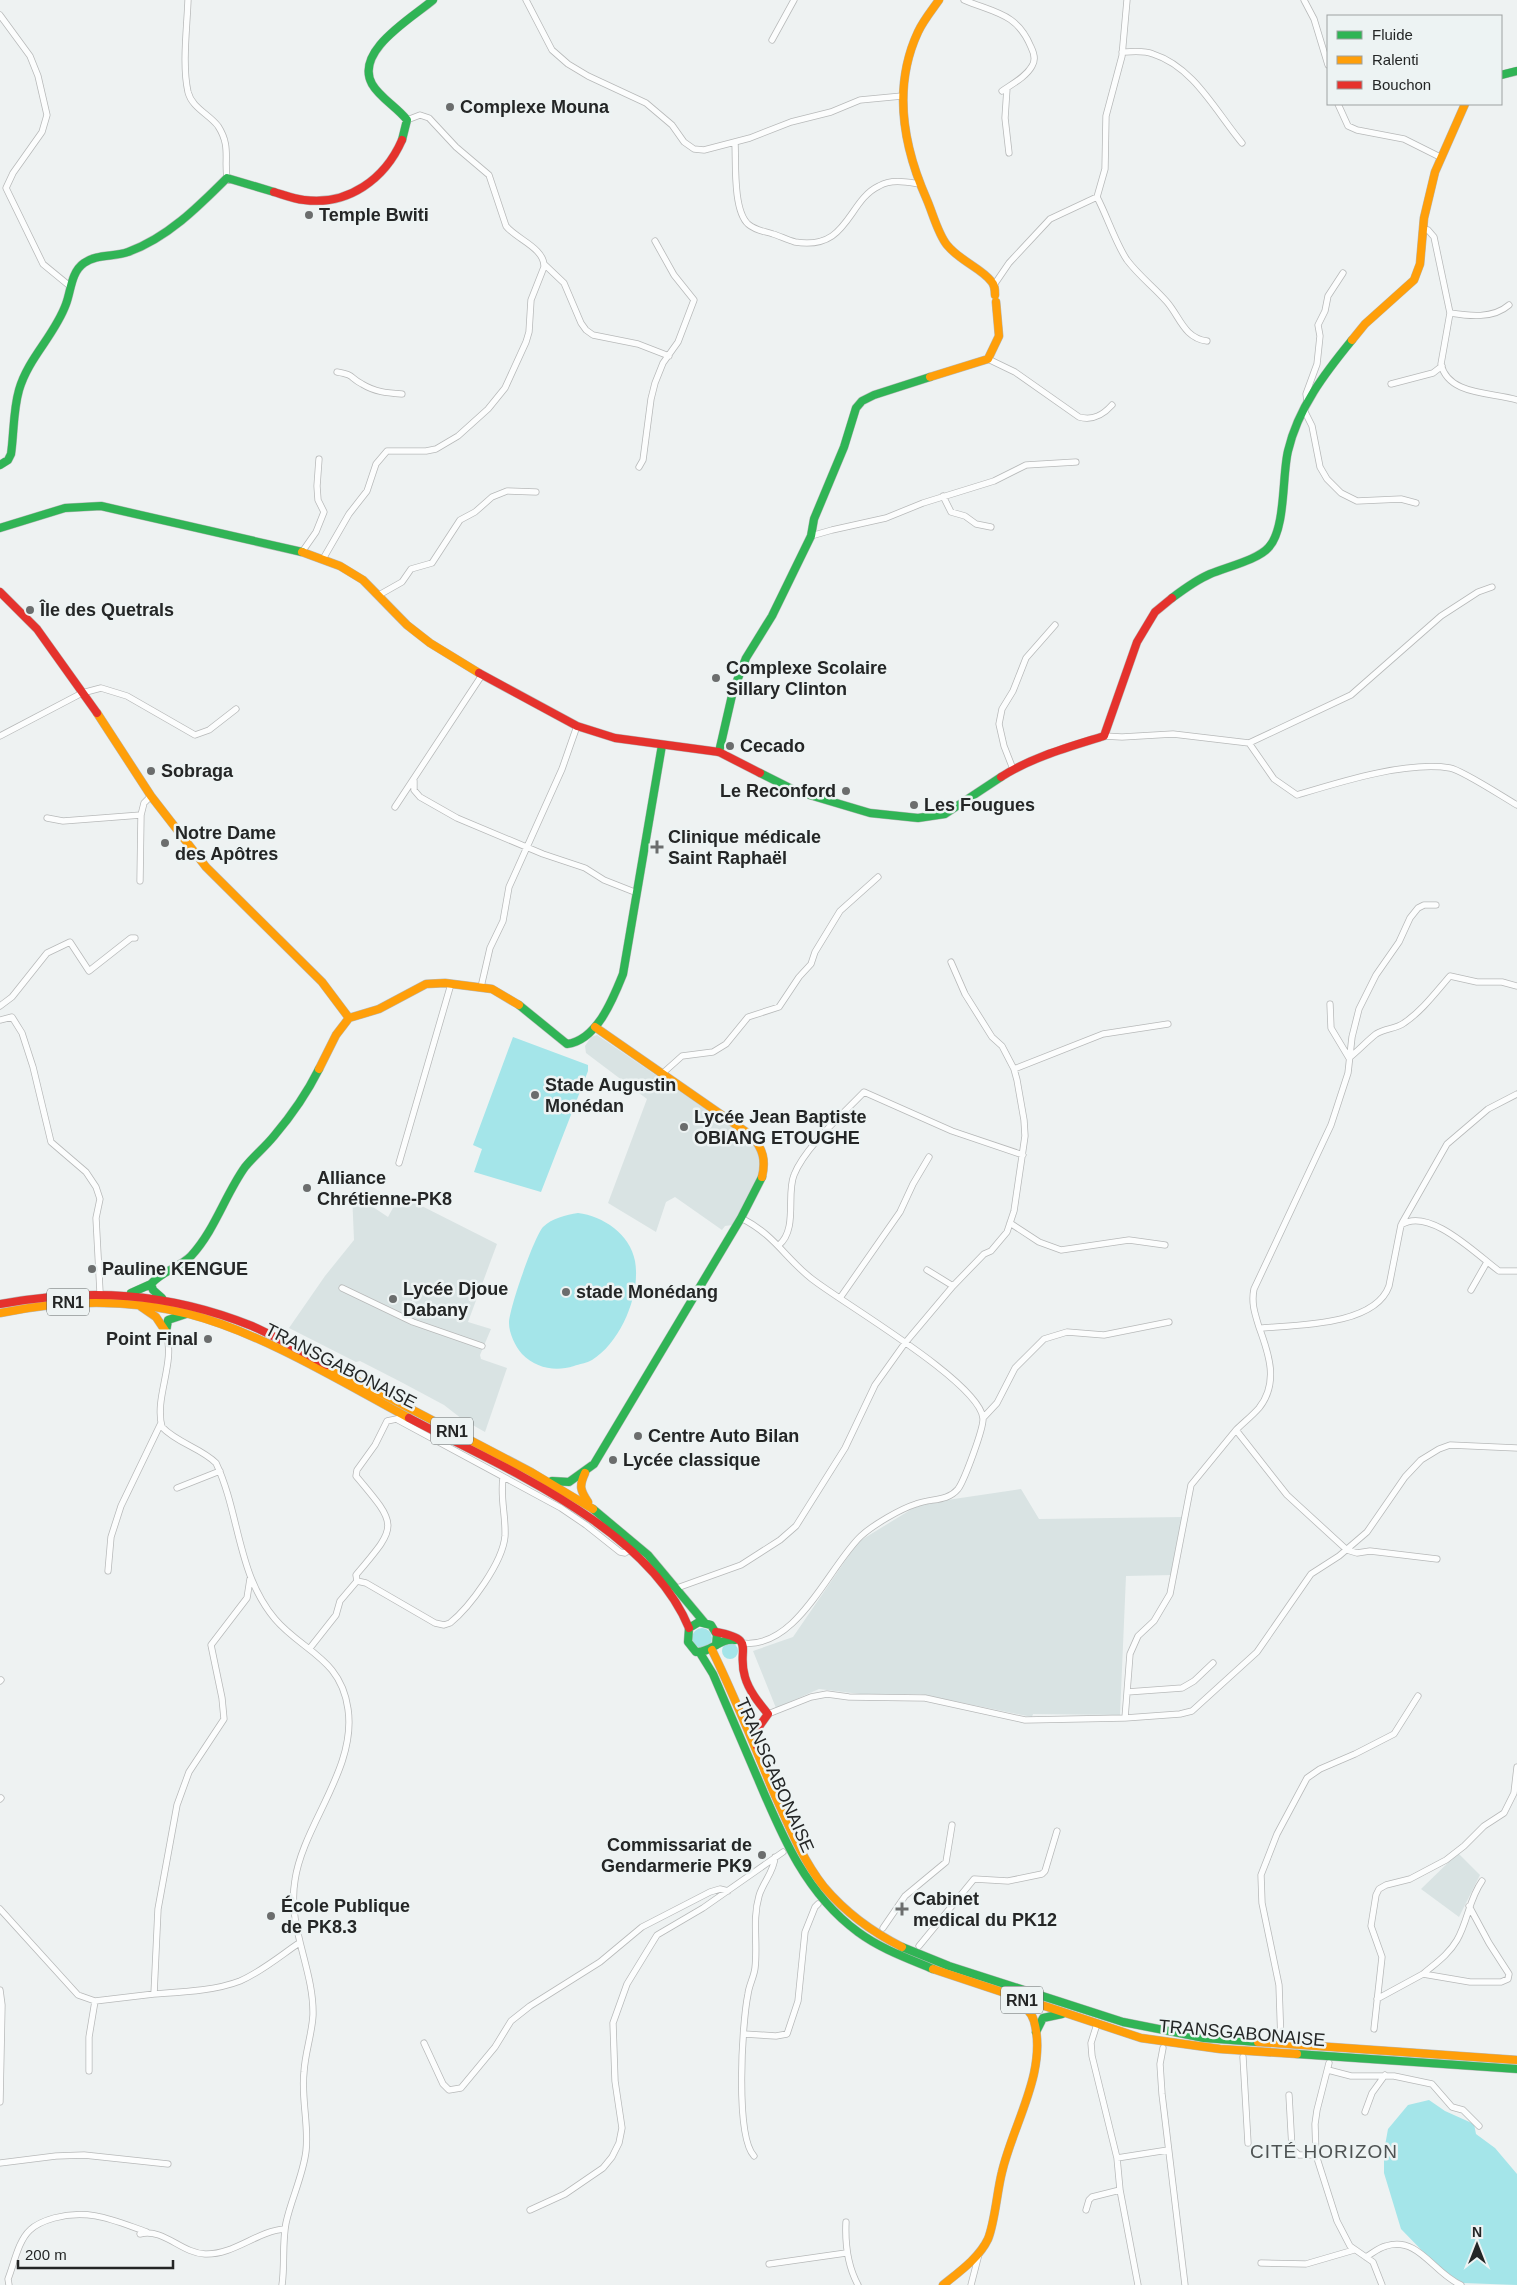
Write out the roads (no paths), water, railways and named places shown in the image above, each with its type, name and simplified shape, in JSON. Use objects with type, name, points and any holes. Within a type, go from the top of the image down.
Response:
[{"type":"main road","points":[[0,466],[8,460],[11,454],[16,403],[21,384],[63,311],[71,287],[83,263],[92,259],[127,252],[159,236],[187,217],[227,178],[307,201],[343,195],[367,186],[383,174],[402,142],[407,129],[407,120],[374,86],[368,73],[369,61],[377,47],[433,0]]},
{"type":"main road","points":[[719,752],[733,691],[746,658],[772,616],[811,536],[814,519],[844,447],[850,423],[859,404],[874,395],[988,359],[1000,336],[994,285],[954,253],[946,244],[920,184],[904,129],[902,96],[916,37],[939,0]]},
{"type":"main road","points":[[1502,75],[1517,71]]},
{"type":"main road","points":[[0,528],[64,508],[101,506],[302,552],[323,559],[358,576],[421,636],[482,674],[577,726],[615,738],[719,752],[796,791],[858,810],[898,817],[932,817],[945,814],[1012,769],[1050,753],[1104,736],[1109,728],[1136,642],[1156,612],[1187,586],[1260,554],[1269,546],[1278,527],[1284,497],[1288,451],[1307,401],[1331,365],[1365,324],[1414,280],[1420,264],[1423,229],[1430,187],[1440,157],[1464,105]]},
{"type":"main road","points":[[0,592],[37,629],[151,796],[206,867],[245,908],[322,982],[349,1018]]},
{"type":"main road","points":[[130,1294],[150,1284],[157,1277],[182,1265],[194,1254],[217,1219],[245,1168],[274,1136],[311,1085],[340,1030],[349,1018],[379,1009],[426,984],[451,984],[498,991],[510,998],[567,1044],[580,1042],[595,1027],[613,998],[623,974],[662,745]]},
{"type":"main road","points":[[595,1027],[752,1136],[762,1148],[765,1162],[764,1174],[741,1218],[596,1461],[586,1471],[580,1482],[581,1494],[605,1517]]},
{"type":"main road","points":[[150,1284],[153,1290],[162,1298]]},
{"type":"main road","name":"RN1","points":[[0,1304],[58,1294],[100,1292],[162,1298]]},
{"type":"main road","name":"TRANSGABONAISE","points":[[162,1298],[216,1312],[254,1327],[532,1472],[584,1502],[605,1517],[648,1555],[704,1622]]},
{"type":"main road","name":"TRANSGABONAISE","points":[[0,1313],[31,1306],[75,1301],[137,1304],[190,1314],[226,1326],[266,1344],[407,1417],[454,1447],[579,1510],[629,1550],[666,1589],[689,1628]]},
{"type":"main road","points":[[137,1304],[156,1317],[166,1332]]},
{"type":"main road","points":[[166,1332],[167,1322],[171,1318],[190,1314]]},
{"type":"main road","points":[[532,1472],[563,1483],[586,1471]]},
{"type":"main road","points":[[689,1628],[695,1623],[704,1622]]},
{"type":"main road","name":"RN1","points":[[704,1622],[711,1625],[716,1632],[714,1647]]},
{"type":"main road","name":"RN1","points":[[689,1628],[688,1644],[693,1650],[700,1653]]},
{"type":"main road","points":[[716,1632],[735,1636],[742,1643],[743,1669],[752,1695],[768,1714],[761,1721],[756,1735],[761,1763]]},
{"type":"main road","points":[[700,1653],[728,1638],[742,1643]]},
{"type":"main road","name":"TRANSGABONAISE","points":[[714,1647],[761,1763],[796,1842],[818,1878],[850,1913],[897,1945],[928,1958],[1130,2024],[1204,2038],[1517,2060]]},
{"type":"main road","name":"TRANSGABONAISE","points":[[700,1653],[714,1674],[784,1840],[801,1871],[827,1903],[858,1932],[883,1948],[931,1969],[1008,1996],[1141,2038],[1203,2047],[1517,2070]]},
{"type":"main road","points":[[1008,1996],[1030,2011],[1036,2034]]},
{"type":"main road","points":[[943,2285],[960,2272],[979,2252],[989,2234],[1002,2170],[1033,2076],[1038,2025],[1043,2018],[1065,2014]]},
{"type":"street","points":[[188,0],[186,68],[188,93],[197,106],[220,130],[227,150],[227,178]]},
{"type":"street","points":[[526,0],[552,50],[568,64],[588,76],[646,103],[662,116],[684,142],[694,149],[716,149],[791,122],[831,112],[860,100],[902,96]]},
{"type":"street","points":[[772,40],[794,0]]},
{"type":"street","points":[[964,0],[1010,18],[1017,23],[1029,43],[1034,60],[1032,67],[1004,90],[1005,118],[1010,153]]},
{"type":"street","points":[[1127,0],[1122,52],[1117,79],[1106,116],[1105,169],[1097,197],[1126,258],[1135,270],[1168,303],[1188,332],[1200,340],[1207,340]]},
{"type":"street","points":[[1304,0],[1314,20],[1327,62]]},
{"type":"street","points":[[0,15],[30,56],[38,76],[47,116],[42,132],[3,185],[30,233],[43,264],[71,287]]},
{"type":"street","points":[[1122,52],[1152,53],[1180,69],[1199,86],[1242,143]]},
{"type":"street","points":[[1338,105],[1348,126],[1356,130],[1404,139],[1440,157]]},
{"type":"street","points":[[407,120],[420,115],[429,118],[456,147],[484,170],[488,176],[506,226],[511,233],[539,253],[544,264],[564,283],[586,330],[593,335],[638,344],[669,356]]},
{"type":"street","points":[[735,143],[740,212],[748,224],[757,230],[794,242],[818,241],[831,236],[842,228],[862,200],[877,187],[895,182],[920,184]]},
{"type":"street","points":[[994,285],[1010,263],[1050,219],[1097,197]]},
{"type":"street","points":[[1391,384],[1432,374],[1442,366],[1450,314],[1437,245],[1432,233],[1423,229]]},
{"type":"street","points":[[639,467],[642,460],[651,399],[659,372],[678,342],[694,300],[674,275],[655,241]]},
{"type":"street","points":[[323,559],[349,514],[366,492],[376,464],[385,453],[388,451],[426,451],[450,442],[488,409],[505,388],[528,337],[531,300],[544,264]]},
{"type":"street","points":[[1307,401],[1306,394],[1317,364],[1320,336],[1318,325],[1325,311],[1328,296],[1343,273]]},
{"type":"street","points":[[1450,314],[1492,314],[1503,311],[1509,305]]},
{"type":"street","points":[[988,359],[1015,372],[1079,418],[1091,419],[1112,405]]},
{"type":"street","points":[[1442,366],[1456,384],[1470,391],[1517,400]]},
{"type":"street","points":[[337,372],[352,375],[361,384],[375,390],[402,394]]},
{"type":"street","points":[[1301,416],[1312,426],[1320,467],[1327,479],[1341,493],[1356,501],[1401,499],[1416,503]]},
{"type":"street","points":[[302,552],[316,532],[324,512],[318,500],[319,459]]},
{"type":"street","points":[[811,536],[886,518],[943,496],[994,482],[1026,465],[1076,462]]},
{"type":"street","points":[[379,595],[402,582],[411,569],[432,563],[460,520],[475,512],[492,497],[508,491],[536,492]]},
{"type":"street","points":[[943,496],[952,512],[965,516],[976,524],[992,527]]},
{"type":"street","points":[[1104,736],[1122,737],[1173,734],[1249,743],[1351,695],[1441,616],[1473,594],[1492,587]]},
{"type":"street","points":[[1012,769],[999,724],[1002,709],[1013,691],[1026,658],[1055,625]]},
{"type":"street","points":[[395,807],[482,674]]},
{"type":"street","points":[[0,736],[90,690],[109,689],[127,696],[195,735],[209,730],[236,709]]},
{"type":"street","points":[[481,987],[490,948],[503,920],[507,894],[562,769],[577,726]]},
{"type":"street","points":[[1249,743],[1274,780],[1297,795],[1339,781],[1399,770],[1425,767],[1450,768],[1517,805]]},
{"type":"street","points":[[414,780],[414,790],[420,797],[457,818],[527,847],[585,868],[604,880],[636,893]]},
{"type":"street","points":[[140,881],[141,815],[144,803],[151,796]]},
{"type":"street","points":[[47,818],[63,821],[141,815]]},
{"type":"street","points":[[663,1073],[682,1056],[713,1052],[726,1044],[748,1017],[779,1007],[799,977],[811,964],[815,952],[840,911],[878,877]]},
{"type":"street","points":[[1125,1718],[1130,1654],[1138,1636],[1154,1621],[1170,1594],[1191,1485],[1236,1430],[1257,1410],[1270,1388],[1271,1380],[1268,1358],[1253,1303],[1256,1283],[1331,1125],[1348,1073],[1352,1037],[1359,1008],[1376,975],[1399,942],[1410,918],[1418,908],[1424,905],[1436,905]]},
{"type":"street","points":[[0,1006],[12,997],[47,953],[55,948],[70,942],[89,971],[130,938],[135,938]]},
{"type":"street","points":[[677,1588],[741,1565],[780,1540],[796,1526],[845,1448],[875,1385],[905,1343],[954,1286],[984,1254],[992,1251],[1008,1232],[1023,1155],[1024,1120],[1014,1069],[1002,1046],[992,1037],[965,994],[951,962]]},
{"type":"street","points":[[1350,1058],[1374,1035],[1388,1028],[1398,1027],[1412,1017],[1442,988],[1450,976],[1477,982],[1502,982],[1517,986]]},
{"type":"street","points":[[399,1163],[451,984]]},
{"type":"street","points":[[1330,1004],[1331,1028],[1350,1058]]},
{"type":"street","points":[[0,1020],[12,1017],[22,1033],[35,1075],[51,1142],[86,1172],[96,1187],[100,1200],[96,1218],[100,1292]]},
{"type":"street","points":[[1014,1069],[1104,1034],[1168,1024]]},
{"type":"street","points":[[779,1245],[783,1242],[788,1226],[793,1175],[816,1140],[864,1092],[952,1131],[1023,1155]]},
{"type":"street","points":[[1260,1328],[1348,1318],[1362,1313],[1378,1303],[1390,1286],[1402,1225],[1447,1144],[1488,1109],[1517,1094]]},
{"type":"street","points":[[840,1298],[900,1212],[912,1184],[929,1157]]},
{"type":"street","points":[[741,1218],[765,1232],[808,1276],[905,1343],[969,1394],[977,1404],[983,1418],[981,1430],[963,1479],[954,1492],[946,1498],[911,1506],[865,1533],[856,1542],[808,1607],[789,1626],[765,1639],[752,1643],[742,1643]]},
{"type":"street","points":[[1402,1225],[1409,1220],[1419,1219],[1444,1230],[1469,1246],[1499,1271],[1517,1271]]},
{"type":"street","points":[[1010,1223],[1039,1242],[1061,1250],[1128,1240],[1165,1245]]},
{"type":"street","points":[[1471,1290],[1487,1262]]},
{"type":"street","points":[[927,1270],[954,1286]]},
{"type":"street","points":[[342,1288],[412,1322],[482,1346]]},
{"type":"street","points":[[983,1418],[997,1403],[1015,1368],[1044,1339],[1067,1332],[1104,1335],[1169,1322]]},
{"type":"street","points":[[108,1571],[111,1537],[121,1506],[161,1423],[169,1350],[166,1332]]},
{"type":"street","points":[[310,1648],[336,1615],[340,1601],[356,1581],[356,1575],[384,1542],[389,1528],[388,1518],[379,1503],[356,1476],[357,1470],[375,1445],[386,1421],[407,1417]]},
{"type":"street","points":[[398,1420],[454,1447],[503,1478],[574,1516],[620,1552],[625,1553],[629,1550]]},
{"type":"street","points":[[161,1423],[164,1429],[175,1437],[211,1457],[220,1471],[250,1579],[275,1619],[326,1663],[341,1688],[348,1709],[349,1729],[344,1752],[331,1790],[303,1851],[295,1880],[293,1911],[313,2004],[311,2033],[304,2072],[307,2141],[302,2171],[286,2229],[282,2285]]},
{"type":"street","points":[[1236,1430],[1287,1494],[1347,1550],[1357,1553],[1370,1551],[1437,1559]]},
{"type":"street","points":[[768,1714],[811,1697],[827,1694],[849,1697],[925,1698],[1025,1720],[1125,1718],[1180,1714],[1192,1711],[1256,1652],[1311,1574],[1347,1550],[1367,1532],[1405,1477],[1429,1454],[1450,1445],[1517,1448]]},
{"type":"street","points":[[177,1488],[220,1471]]},
{"type":"street","points":[[356,1581],[366,1583],[435,1623],[444,1625],[450,1623],[481,1590],[502,1548],[505,1536],[501,1496],[503,1478]]},
{"type":"street","points":[[154,1994],[158,1909],[176,1805],[189,1772],[224,1719],[212,1645],[213,1640],[247,1598],[250,1579]]},
{"type":"street","points":[[1127,1692],[1182,1688],[1194,1681],[1213,1663]]},
{"type":"street","points":[[1281,2043],[1279,1985],[1262,1903],[1261,1875],[1277,1834],[1307,1778],[1320,1769],[1394,1734],[1418,1696]]},
{"type":"street","points":[[1374,2030],[1382,1957],[1371,1926],[1374,1904],[1379,1889],[1386,1885],[1410,1879],[1446,1860],[1464,1846],[1484,1826],[1504,1813],[1514,1793],[1517,1767]]},
{"type":"street","points":[[883,1928],[905,1896],[946,1862],[952,1825]]},
{"type":"street","points":[[919,1946],[974,1879],[1008,1881],[1042,1874],[1045,1871],[1057,1831]]},
{"type":"street","points":[[530,2210],[565,2194],[603,2168],[620,2143],[622,2128],[615,2082],[613,2023],[627,1984],[657,1935],[728,1891],[783,1852]]},
{"type":"street","points":[[754,2156],[749,2150],[744,2132],[741,2054],[747,1994],[755,1968],[754,1936],[758,1897],[774,1868],[775,1858]]},
{"type":"street","points":[[1378,1999],[1424,1974],[1450,1950],[1458,1938],[1469,1906],[1482,1881]]},
{"type":"street","points":[[424,2043],[443,2084],[449,2090],[460,2088],[495,2047],[510,2021],[530,2006],[600,1962],[642,1927],[710,1892],[728,1891]]},
{"type":"street","points":[[744,2034],[776,2036],[787,2034],[798,2001],[805,1932],[818,1904]]},
{"type":"street","points":[[1424,1974],[1470,1982],[1501,1982],[1508,1978],[1509,1974],[1506,1968],[1489,1943],[1469,1906]]},
{"type":"street","points":[[0,1909],[78,1996],[95,2000],[186,1991],[238,1982],[300,1943]]},
{"type":"street","points":[[0,1990],[2,2005],[0,2102]]},
{"type":"street","points":[[89,2071],[89,2037],[95,2000]]},
{"type":"street","points":[[1097,2024],[1091,2043],[1092,2056],[1117,2158],[1120,2190],[1138,2285]]},
{"type":"street","points":[[1162,2048],[1160,2072],[1185,2285]]},
{"type":"street","points":[[1243,2057],[1248,2143]]},
{"type":"street","points":[[1329,2063],[1316,2117],[1316,2155],[1334,2213],[1354,2250],[1373,2262],[1382,2285]]},
{"type":"street","points":[[1328,2070],[1352,2076],[1385,2075],[1432,2084],[1452,2107],[1463,2110],[1479,2126]]},
{"type":"street","points":[[1365,2112],[1372,2094],[1385,2075]]},
{"type":"street","points":[[1289,2095],[1292,2149],[1299,2155],[1316,2155]]},
{"type":"street","points":[[1117,2158],[1168,2150]]},
{"type":"street","points":[[0,2163],[56,2156],[84,2155],[168,2164]]},
{"type":"street","points":[[1086,2210],[1092,2197],[1120,2190]]},
{"type":"street","points":[[9,2285],[8,2279],[20,2245],[30,2230],[48,2220],[70,2214],[88,2214],[156,2234],[193,2251],[211,2254],[230,2249],[264,2233],[286,2229]]},
{"type":"street","points":[[846,2222],[846,2252],[858,2285]]},
{"type":"street","points":[[140,2234],[147,2232]]},
{"type":"street","points":[[1366,2257],[1387,2245],[1400,2243],[1412,2246],[1450,2280],[1461,2285]]},
{"type":"street","points":[[1261,2263],[1306,2264],[1354,2250]]},
{"type":"street","points":[[769,2264],[846,2252]]},
{"type":"street","points":[[971,2285],[979,2252]]},
{"type":"place","name":"Complexe Mouna","points":[[450,107]]},
{"type":"place","name":"Temple Bwiti","points":[[309,215]]},
{"type":"place","name":"Île des Quetrals","points":[[30,610]]},
{"type":"place","name":"Complexe Scolaire Sillary Clinton","points":[[716,678]]},
{"type":"place","name":"Cecado","points":[[730,746]]},
{"type":"place","name":"Sobraga","points":[[151,771]]},
{"type":"place","name":"Le Reconford","points":[[846,791]]},
{"type":"place","name":"Les Fougues","points":[[914,805]]},
{"type":"place","name":"Notre Dame des Apôtres","points":[[165,843]]},
{"type":"place","name":"Clinique médicale Saint Raphaël","points":[[657,847]]},
{"type":"place","name":"Stade Augustin Monédan","points":[[535,1095]]},
{"type":"place","name":"Lycée Jean Baptiste OBIANG ETOUGHE","points":[[684,1127]]},
{"type":"place","name":"Alliance Chrétienne-PK8","points":[[307,1188]]},
{"type":"place","name":"Pauline KENGUE","points":[[92,1269]]},
{"type":"place","name":"stade Monédang","points":[[566,1292]]},
{"type":"place","name":"Lycée Djoue Dabany","points":[[393,1299]]},
{"type":"place","name":"Point Final","points":[[208,1339]]},
{"type":"place","name":"Centre Auto Bilan","points":[[638,1436]]},
{"type":"place","name":"Lycée classique","points":[[613,1460]]},
{"type":"place","name":"Commissariat de Gendarmerie PK9","points":[[762,1855]]},
{"type":"place","name":"Cabinet medical du PK12","points":[[902,1909]]},
{"type":"place","name":"École Publique de PK8.3","points":[[271,1916]]},
{"type":"district","name":"CITÉ HORIZON","points":[[1324,2151]]}]
